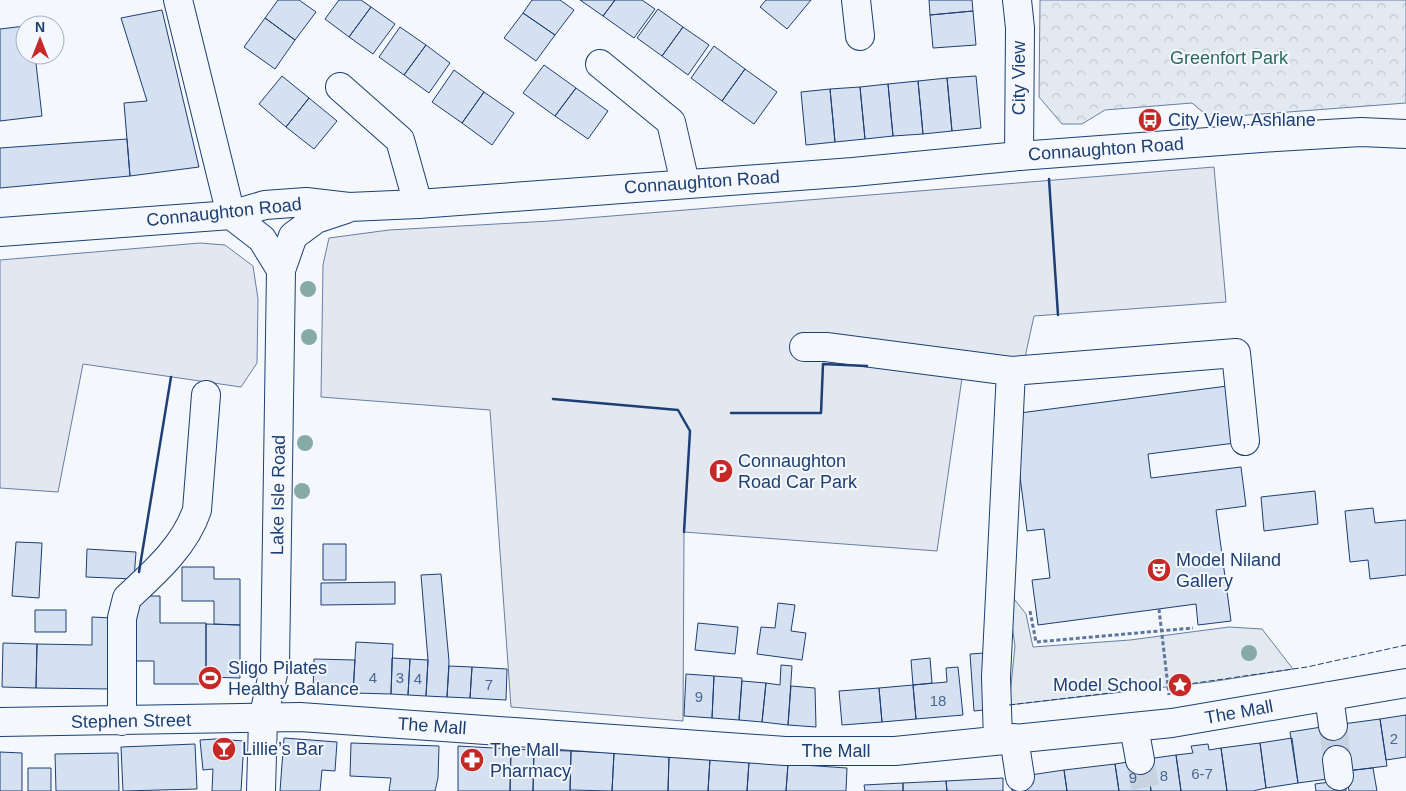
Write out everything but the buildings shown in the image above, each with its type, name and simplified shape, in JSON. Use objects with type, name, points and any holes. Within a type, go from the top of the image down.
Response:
[{"type":"street","points":[[178,0],[231,215],[262,239],[281,270]]},
{"type":"street","points":[[856,0],[860,36]]},
{"type":"street","name":"City View","points":[[1017,0],[1020,28],[1019,156]]},
{"type":"street","points":[[600,64],[671,122],[685,184]]},
{"type":"street","points":[[340,87],[400,140],[418,204]]},
{"type":"street","name":"Connaughton Road","points":[[0,232],[231,215],[266,205],[306,202],[349,207],[418,204],[853,172],[1019,156],[1351,132],[1406,134]]},
{"type":"street","name":"Lake Isle Road","points":[[261,791],[262,719],[275,665],[281,270],[293,236],[316,219],[349,207]]},
{"type":"street","points":[[804,347],[826,347],[1011,371],[1236,353],[1245,441]]},
{"type":"street","points":[[1011,371],[996,677],[1006,739],[1020,777]]},
{"type":"street","points":[[122,721],[122,618],[125,604],[127,598],[166,560],[191,527],[197,510],[206,395]]},
{"type":"street","name":"The Mall","points":[[262,719],[300,717],[785,750],[894,751],[1172,723],[1406,683]]},
{"type":"street","points":[[1329,696],[1333,726]]},
{"type":"street","name":"Stephen Street","points":[[0,722],[262,719]]},
{"type":"street","points":[[1134,727],[1140,760]]},
{"type":"path","points":[[1028,604],[1036,642],[1162,633],[1193,628]]},
{"type":"path","points":[[1159,609],[1168,687]]},
{"type":"green space","name":"Greenfort Park","points":[[1040,0],[1406,0],[1406,103],[1210,118],[1192,103],[1105,110],[1082,124],[1062,124],[1039,97]]},
{"type":"green space","points":[[1007,590],[1026,614],[1033,647],[1130,640],[1229,627],[1262,629],[1293,669],[1210,682],[1009,705],[1015,646]]},
{"type":"shaded area","name":"Connaughton Road Car Park","points":[[1214,167],[1226,302],[1034,316],[1020,380],[963,371],[937,551],[684,532],[683,721],[511,707],[490,410],[321,397],[323,265],[329,238],[389,230],[550,221]]},
{"type":"shaded area","points":[[200,243],[225,245],[253,266],[258,299],[257,363],[241,387],[83,364],[58,492],[0,488],[0,260]]},
{"type":"tunnel","points":[[1333,726],[1337,760]]},
{"type":"tunnel","points":[[1140,760],[1146,791]]},
{"type":"fence","points":[[1175,686],[1307,667],[1406,645]]},
{"type":"fence","points":[[1009,705],[1161,687]]},
{"type":"wall","points":[[1049,179],[1058,315]]},
{"type":"wall","points":[[731,413],[821,413],[823,364],[867,366]]},
{"type":"wall","points":[[139,572],[171,377]]},
{"type":"wall","points":[[553,399],[678,410],[690,431],[684,532]]},
{"type":"place","name":"City View, Ashlane","points":[[1150,120]]},
{"type":"place","name":"Connaughton Road Car Park","points":[[721,471]]},
{"type":"place","name":"Model Niland Gallery","points":[[1159,570]]},
{"type":"place","name":"Sligo Pilates Healthy Balance","points":[[210,678]]},
{"type":"place","name":"Model School","points":[[1180,685]]},
{"type":"place","name":"Lillie’s Bar","points":[[224,749]]},
{"type":"place","name":"The Mall Pharmacy","points":[[472,760]]}]
